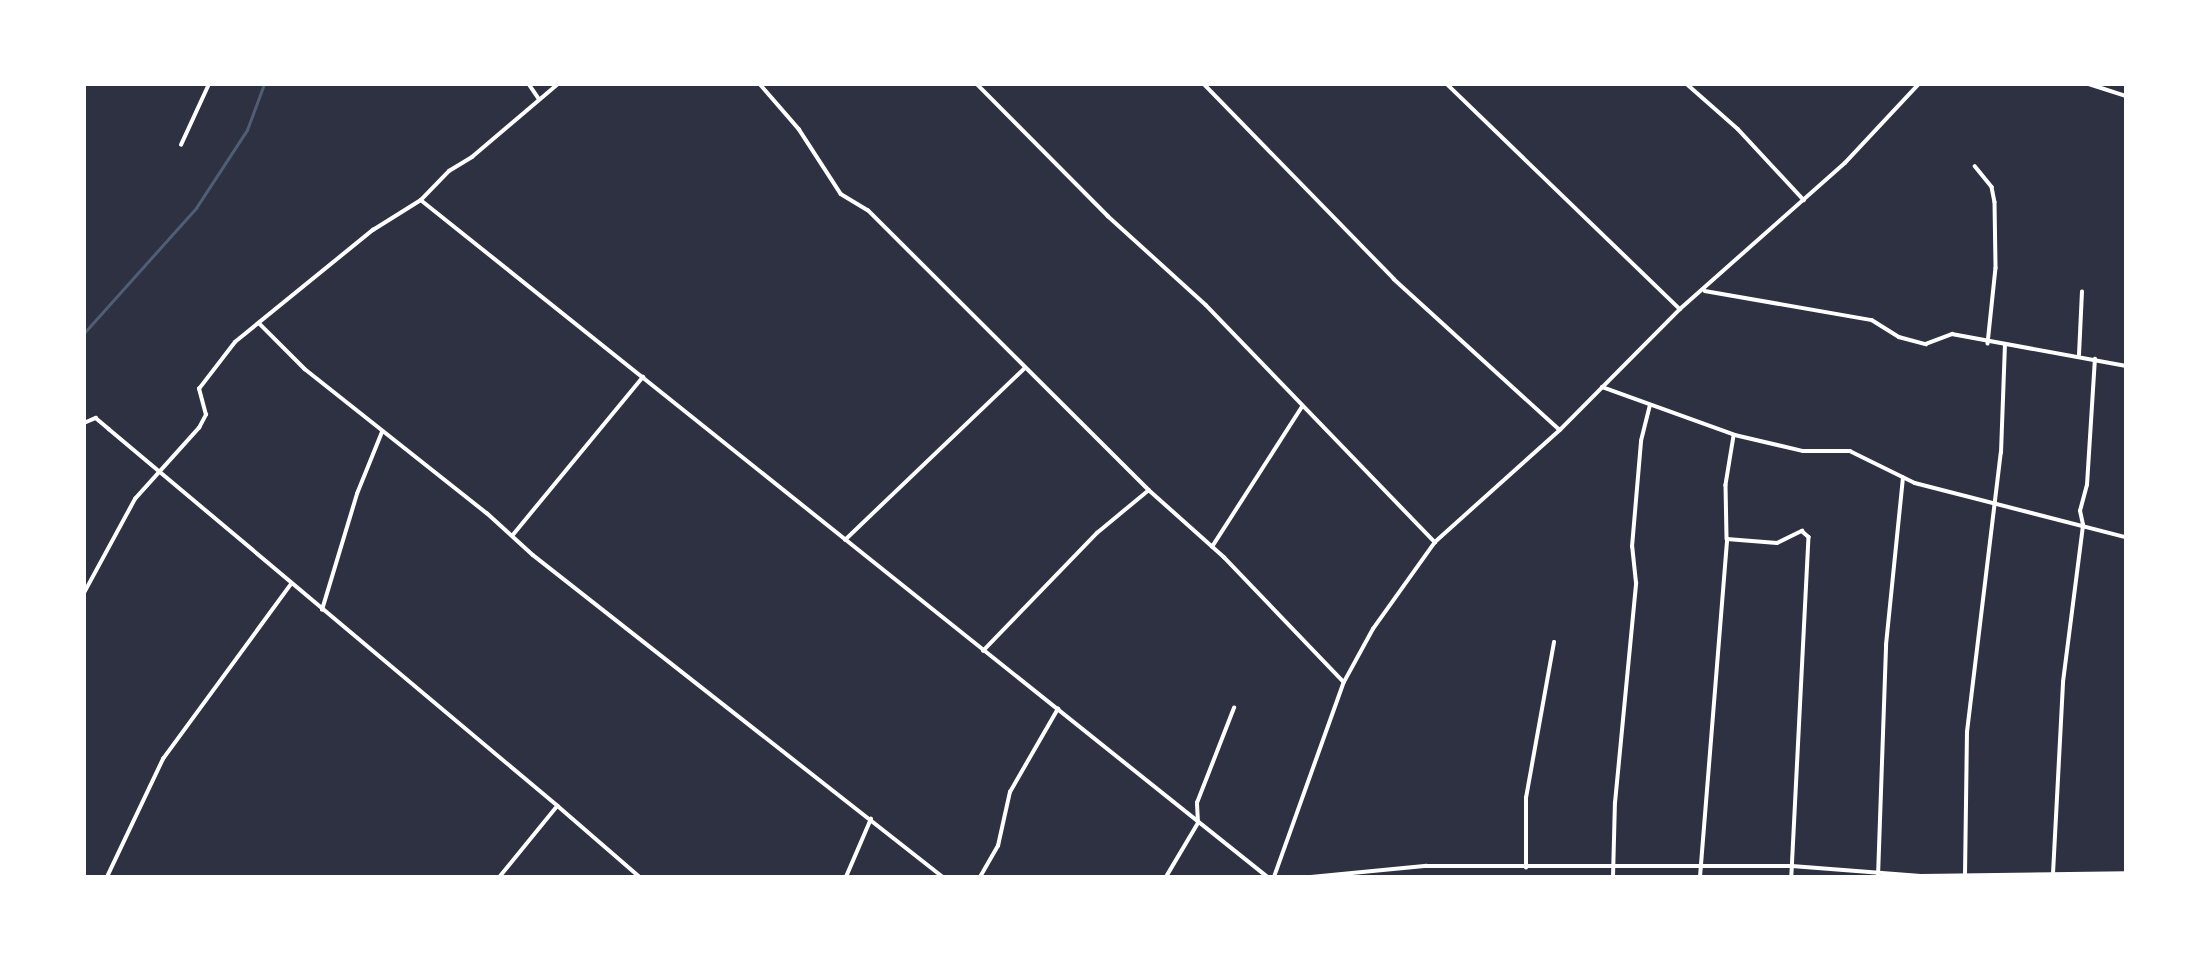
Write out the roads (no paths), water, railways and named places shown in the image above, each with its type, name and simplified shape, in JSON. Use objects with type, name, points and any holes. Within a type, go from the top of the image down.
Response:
[{"type":"street","points":[[181,145],[209,84]]},
{"type":"street","points":[[529,84],[539,99]]},
{"type":"street","points":[[84,593],[135,499],[205,418],[198,394],[205,380],[235,342],[373,230],[421,200],[449,171],[472,157],[558,84]]},
{"type":"street","points":[[760,84],[793,122],[841,194],[868,210],[1024,369],[1212,547],[1344,682]]},
{"type":"street","points":[[976,84],[1108,216],[1206,305],[1302,407],[1388,489],[1435,542]]},
{"type":"street","points":[[1204,84],[1394,279],[1560,430]]},
{"type":"street","points":[[1447,84],[1680,309]]},
{"type":"street","points":[[1687,84],[1738,129],[1804,200]]},
{"type":"street","points":[[1274,877],[1344,682],[1378,620],[1435,542],[1560,430],[1680,309],[1705,291],[1804,200],[1919,84]]},
{"type":"street","points":[[2089,84],[2126,96]]},
{"type":"street","points":[[1975,166],[1992,187],[1996,202],[1996,268],[1988,344]]},
{"type":"street","points":[[421,200],[983,652],[1268,877]]},
{"type":"street","points":[[1705,291],[1872,320],[1899,337],[1926,344],[1952,334],[1988,344],[2079,355],[2126,366]]},
{"type":"street","points":[[2079,355],[2082,292]]},
{"type":"street","points":[[259,323],[305,369],[382,432],[943,877]]},
{"type":"street","points":[[1965,875],[1967,732],[2001,453],[2006,345]]},
{"type":"street","points":[[2053,874],[2063,682],[2083,525],[2080,511],[2087,485],[2095,359]]},
{"type":"street","points":[[845,540],[1024,369]]},
{"type":"street","points":[[512,536],[643,377]]},
{"type":"street","points":[[1602,387],[1735,435],[1803,452],[1850,451],[1903,478],[2126,537]]},
{"type":"street","points":[[1613,877],[1636,583],[1632,547],[1642,441],[1650,405]]},
{"type":"street","points":[[1212,547],[1302,407]]},
{"type":"street","points":[[84,423],[96,418],[161,471],[291,584],[640,877]]},
{"type":"street","points":[[322,610],[356,494],[382,432]]},
{"type":"street","points":[[1700,877],[1727,539],[1726,485],[1730,438],[1735,435]]},
{"type":"street","points":[[1878,877],[1886,645],[1903,478]]},
{"type":"street","points":[[983,652],[1097,533],[1149,490]]},
{"type":"street","points":[[1727,539],[1777,543],[1802,531],[1809,537],[1792,877]]},
{"type":"street","points":[[107,877],[163,760],[291,584]]},
{"type":"street","points":[[1526,868],[1526,798],[1554,643]]},
{"type":"street","points":[[1166,877],[1198,822],[1197,803],[1234,708]]},
{"type":"street","points":[[980,877],[998,846],[1010,792],[1058,709]]},
{"type":"street","points":[[500,877],[558,806]]},
{"type":"street","points":[[846,877],[871,819]]},
{"type":"street","points":[[1311,877],[1426,866],[1612,869],[1701,865],[1792,866],[1965,875],[2126,873]]},
{"type":"waterway","points":[[84,333],[196,208],[247,130],[264,84]]}]
